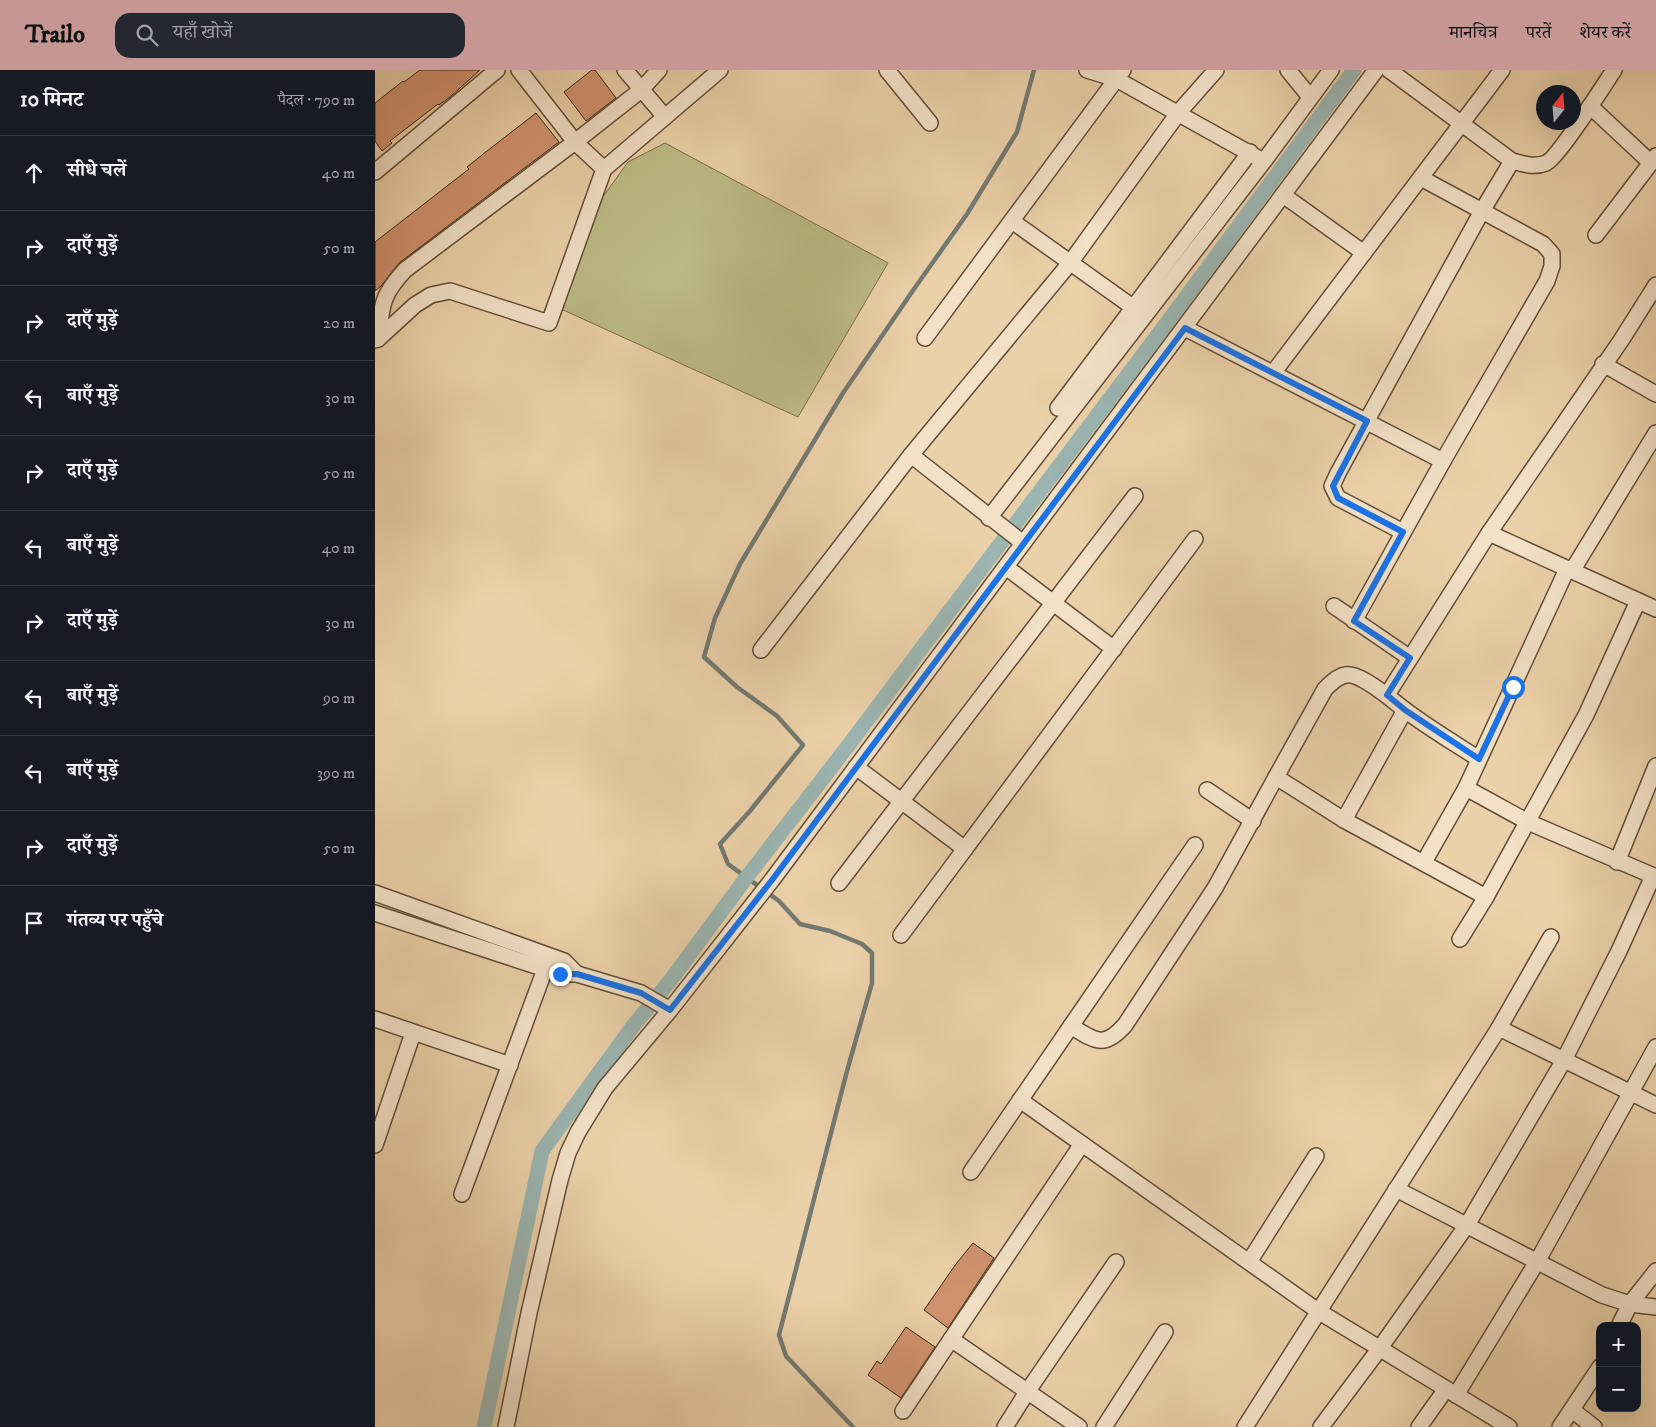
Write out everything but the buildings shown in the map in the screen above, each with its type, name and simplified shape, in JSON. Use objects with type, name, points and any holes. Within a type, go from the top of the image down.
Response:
[{"type":"street","points":[[375,172],[497,70]]},
{"type":"street","points":[[519,70],[575,142],[604,169]]},
{"type":"street","points":[[625,70],[665,117]]},
{"type":"street","points":[[377,339],[381,307],[390,287],[405,270],[575,142],[641,90],[659,70]]},
{"type":"street","points":[[887,70],[930,123]]},
{"type":"street","points":[[1087,70],[1119,74],[1179,112],[1264,161]]},
{"type":"street","points":[[761,650],[911,455],[969,383],[1071,263],[1179,112],[1216,70]]},
{"type":"street","points":[[1287,70],[1311,97]]},
{"type":"street","points":[[993,520],[1331,70]]},
{"type":"street","points":[[506,1427],[533,1294],[560,1180],[568,1153],[578,1132],[605,1088],[666,1008],[772,880],[1006,567],[1018,540],[1185,328],[1377,70]]},
{"type":"street","points":[[1389,70],[1512,161],[1531,166],[1547,163],[1590,106],[1614,70]]},
{"type":"street","points":[[1273,373],[1502,70]]},
{"type":"street","points":[[377,339],[415,305],[431,295],[450,291],[549,323],[604,169],[714,72]]},
{"type":"street","points":[[925,338],[1013,221],[1119,74]]},
{"type":"street","points":[[1590,106],[1653,160],[1596,235]]},
{"type":"street","points":[[1058,408],[1250,152]]},
{"type":"street","points":[[1403,532],[1338,498],[1333,486],[1482,211],[1512,161]]},
{"type":"street","points":[[1354,621],[1443,460],[1547,281],[1552,266],[1552,254],[1543,244],[1421,178]]},
{"type":"street","points":[[1283,195],[1364,253]]},
{"type":"street","points":[[1013,221],[1134,308]]},
{"type":"street","points":[[1387,695],[1489,533],[1603,364],[1650,308],[1656,285]]},
{"type":"street","points":[[1185,328],[1443,460]]},
{"type":"street","points":[[1603,364],[1656,394]]},
{"type":"street","points":[[1424,862],[1466,788],[1570,570],[1656,432]]},
{"type":"street","points":[[911,455],[1018,540]]},
{"type":"street","points":[[839,883],[1135,496]]},
{"type":"street","points":[[1489,533],[1656,609]]},
{"type":"street","points":[[901,935],[1195,539]]},
{"type":"street","points":[[1006,567],[1114,649]]},
{"type":"street","points":[[1460,939],[1486,897],[1586,715],[1638,601]]},
{"type":"street","points":[[1334,606],[1410,658]]},
{"type":"street","points":[[1071,1026],[1091,1039],[1099,1041],[1108,1040],[1125,1025],[1215,888],[1325,689],[1337,678],[1350,674],[1361,679],[1479,759]]},
{"type":"street","points":[[1344,820],[1405,710]]},
{"type":"street","points":[[1617,862],[1656,766]]},
{"type":"street","points":[[856,767],[965,849]]},
{"type":"street","points":[[1276,777],[1344,820],[1486,897]]},
{"type":"street","points":[[1321,1427],[1467,1225],[1564,1060],[1654,877],[1527,822],[1466,788]]},
{"type":"street","points":[[1207,790],[1253,821]]},
{"type":"street","points":[[971,1172],[1195,845]]},
{"type":"street","points":[[375,893],[563,961],[577,974]]},
{"type":"street","points":[[375,913],[560,974],[577,974],[641,993],[666,1008]]},
{"type":"street","points":[[1245,1427],[1499,1028],[1551,937]]},
{"type":"street","points":[[461,1194],[545,969]]},
{"type":"street","points":[[375,1019],[510,1065]]},
{"type":"street","points":[[1499,1028],[1656,1105]]},
{"type":"street","points":[[375,1145],[413,1033]]},
{"type":"street","points":[[1419,1427],[1451,1392],[1538,1260],[1656,1047]]},
{"type":"street","points":[[1020,1100],[1318,1311],[1509,1427]]},
{"type":"street","points":[[903,1411],[1082,1144]]},
{"type":"street","points":[[1249,1262],[1316,1156]]},
{"type":"street","points":[[1396,1189],[1538,1260],[1602,1295],[1629,1304],[1656,1306]]},
{"type":"street","points":[[1005,1427],[1116,1262]]},
{"type":"street","points":[[1621,1322],[1629,1304],[1656,1271]]},
{"type":"street","points":[[1104,1427],[1165,1332]]},
{"type":"street","points":[[951,1339],[1079,1427]]},
{"type":"street","points":[[1560,1427],[1599,1367]]},
{"type":"street","points":[[1571,1410],[1594,1427]]},
{"type":"shaded area","points":[[665,143],[888,263],[798,417],[561,309],[602,198],[628,162]]},
{"type":"waterway","points":[[853,1427],[786,1356],[779,1335],[847,1071],[872,983],[872,953],[862,944],[830,931],[800,924],[779,901],[728,864],[720,844],[750,811],[803,745],[777,716],[737,687],[704,657],[715,618],[740,564],[843,393],[967,214],[1017,132],[1034,70]]},
{"type":"waterway","points":[[484,1427],[542,1151],[633,1026],[670,981],[746,878],[848,746],[1166,324],[1354,70]]},
{"type":"route","points":[[560,974],[577,974],[641,993],[670,1010],[772,880],[1185,328],[1367,421],[1338,473],[1333,486],[1338,498],[1403,532],[1354,621],[1410,658],[1387,695],[1405,710],[1479,759],[1513,687]]}]
